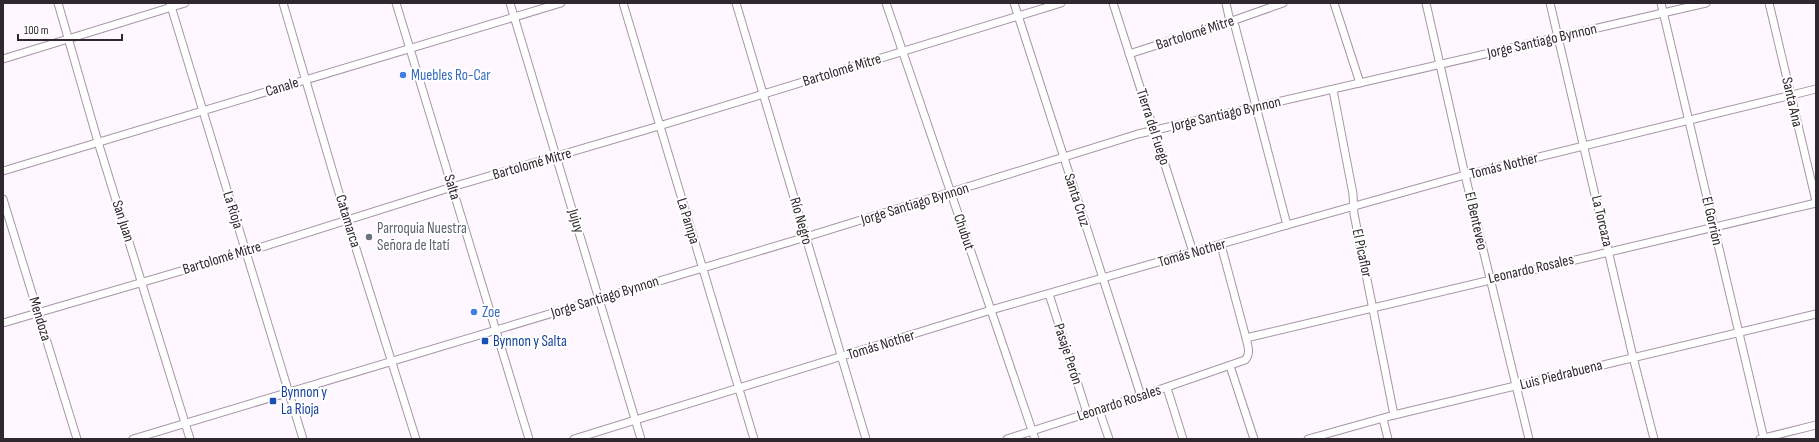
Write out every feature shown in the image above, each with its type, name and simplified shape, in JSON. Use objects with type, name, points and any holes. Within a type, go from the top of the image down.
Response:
[{"type":"street","name":"San Juan","points":[[58,3],[98,142],[143,282],[190,439]]},
{"type":"street","points":[[3,59],[69,39],[170,5],[185,3]]},
{"type":"street","name":"Catamarca","points":[[284,3],[347,220],[416,439]]},
{"type":"street","name":"Salta","points":[[396,3],[529,439]]},
{"type":"street","name":"Jujuy","points":[[510,3],[641,439]]},
{"type":"street","name":"Canale","points":[[3,171],[561,3]]},
{"type":"street","name":"La Pampa","points":[[623,3],[754,439]]},
{"type":"street","name":"Río Negro","points":[[736,3],[866,439]]},
{"type":"street","name":"Chubut","points":[[886,3],[1035,439]]},
{"type":"street","name":"Santa Cruz","points":[[1014,3],[1062,157],[1141,396]]},
{"type":"street","name":"Bartolomé Mitre","points":[[3,324],[246,252],[452,187],[660,126],[1061,3]]},
{"type":"street","name":"Tierra del Fuego","points":[[1112,3],[1193,252]]},
{"type":"street","points":[[1226,3],[1256,107],[1287,225]]},
{"type":"street","name":"Bartolomé Mitre","points":[[1129,54],[1283,3]]},
{"type":"street","points":[[1334,3],[1360,83]]},
{"type":"street","name":"El Benteveo","points":[[1426,3],[1489,279],[1529,439]]},
{"type":"street","name":"La Torcaza","points":[[1550,3],[1633,357],[1654,439]]},
{"type":"street","name":"El Gorrión","points":[[1661,3],[1763,438]]},
{"type":"street","name":"Jorge Santiago Bynnon","points":[[133,439],[496,331],[1154,130],[1706,3]]},
{"type":"street","name":"Santa Ana","points":[[1769,3],[1816,202]]},
{"type":"street","name":"La Rioja","points":[[170,5],[303,439]]},
{"type":"street","name":"Tomás Nother","points":[[574,439],[991,310],[1353,206],[1465,175],[1816,89]]},
{"type":"street","name":"El Picaflor","points":[[1333,90],[1353,194],[1354,214],[1394,415]]},
{"type":"street","name":"Mendoza","points":[[3,199],[77,439]]},
{"type":"street","name":"Leonardo Rosales","points":[[1246,338],[1816,202]]},
{"type":"street","points":[[1221,245],[1246,338],[1249,357],[1230,366],[1254,439]]},
{"type":"street","name":"Pasaje Perón","points":[[1049,294],[1088,413]]},
{"type":"street","name":"Luis Piedrabuena","points":[[1308,439],[1394,415],[1816,314]]},
{"type":"street","name":"Leonardo Rosales","points":[[1007,439],[1167,388],[1230,366]]},
{"type":"street","points":[[1167,388],[1183,439]]},
{"type":"street","points":[[1099,410],[1109,439]]},
{"type":"street","points":[[1383,419],[1388,439]]},
{"type":"street","points":[[1763,438],[1816,425]]},
{"type":"place","name":"Muebles Ro-Car","points":[[403,75]]},
{"type":"place","name":"Parroquia Nuestra Señora de Itatí","points":[[369,237]]},
{"type":"place","name":"Zoe","points":[[474,312]]},
{"type":"place","name":"Bynnon y Salta","points":[[485,341]]},
{"type":"place","name":"Bynnon y La Rioja","points":[[273,401]]}]
